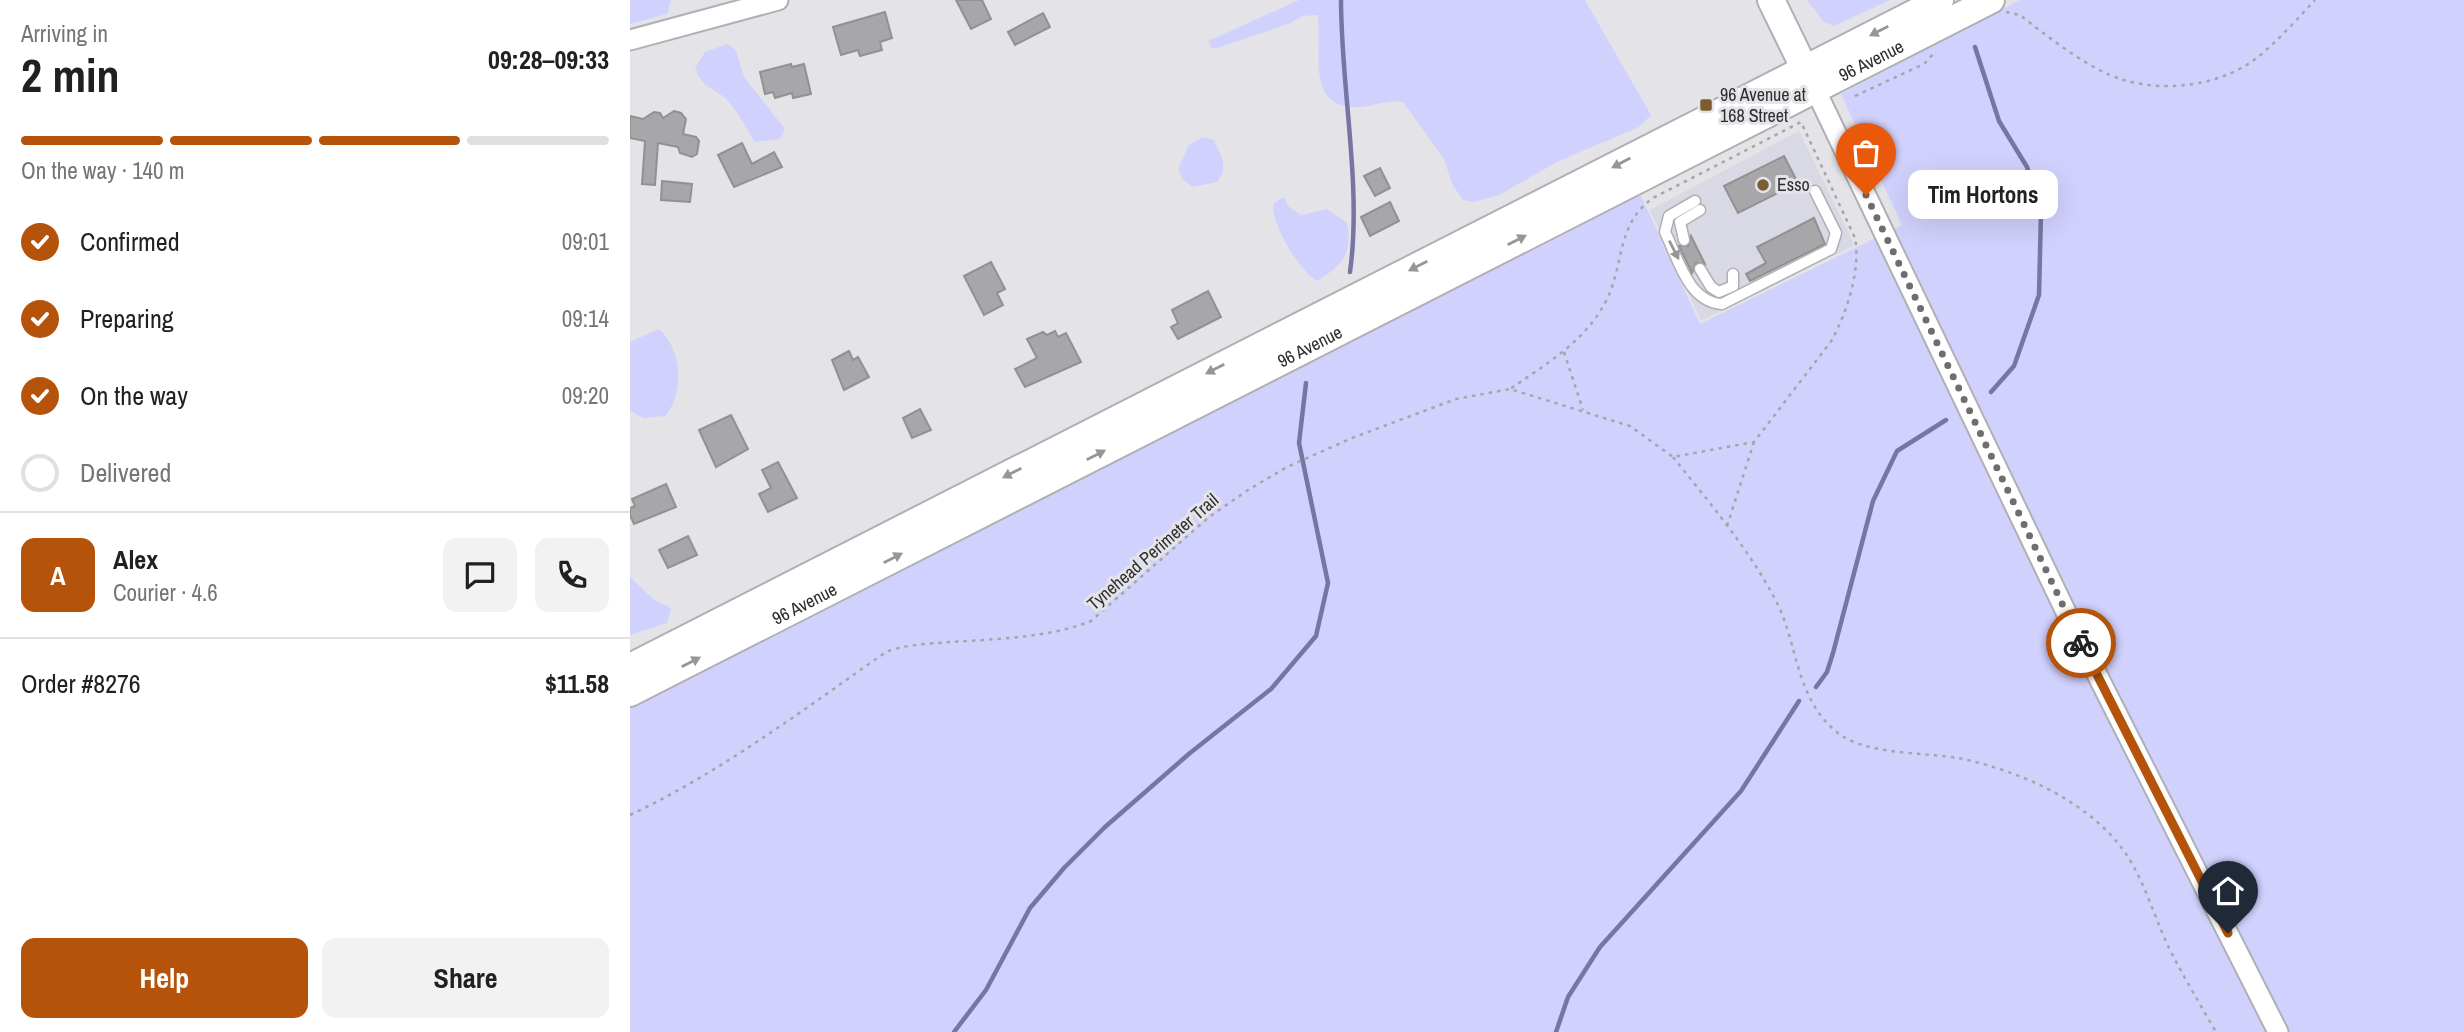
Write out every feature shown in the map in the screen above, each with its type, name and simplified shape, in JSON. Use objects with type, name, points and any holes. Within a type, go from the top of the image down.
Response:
[{"type":"main road","points":[[1771,0],[1810,79]]},
{"type":"main road","name":"96 Avenue","points":[[630,693],[1810,79],[1940,0]]},
{"type":"main road","name":"96 Avenue","points":[[630,667],[1810,79],[1997,6]]},
{"type":"street","points":[[630,40],[778,0]]},
{"type":"street","points":[[1810,79],[2077,635],[2278,1032]]},
{"type":"lane","points":[[1684,240],[1680,222],[1698,205],[1669,216],[1665,232],[1695,292],[1705,301],[1722,304],[1831,249],[1836,233],[1815,191]]},
{"type":"lane","points":[[1700,269],[1711,286],[1719,292],[1733,286],[1732,274]]},
{"type":"path","points":[[1997,6],[2020,15],[2107,73],[2148,85],[2177,86],[2204,81],[2233,71],[2256,58],[2315,0]]},
{"type":"path","points":[[1855,96],[1924,64],[1938,48]]},
{"type":"path","name":"Tynehead Perimeter Trail","points":[[630,815],[663,800],[765,736],[886,652],[907,646],[1055,630],[1091,621],[1209,517],[1287,467],[1394,421],[1456,399],[1510,389],[1564,352],[1604,305],[1617,274],[1626,229],[1636,211],[1653,198],[1801,122],[1855,238],[1858,253],[1841,324],[1832,340],[1754,442],[1727,526]]},
{"type":"path","points":[[1564,352],[1583,410]]},
{"type":"path","name":"Tynehead Perimeter Trail","points":[[1510,389],[1630,426],[1673,457],[1727,526],[1775,599],[1807,696],[1833,730],[1863,746],[1965,760],[2000,771],[2073,804],[2097,821],[2131,863],[2169,947],[2216,1032]]},
{"type":"path","points":[[1673,457],[1754,442]]},
{"type":"shaded area","points":[[630,0],[671,0],[667,14],[630,24]]},
{"type":"shaded area","points":[[1299,0],[1585,0],[1651,115],[1639,127],[1559,161],[1499,195],[1474,202],[1463,200],[1452,184],[1444,159],[1403,102],[1354,107],[1338,104],[1328,96],[1319,72],[1317,15],[1303,16],[1288,24],[1217,48],[1212,48],[1208,41]]},
{"type":"shaded area","points":[[1807,0],[1890,0],[1834,26],[1824,22]]},
{"type":"shaded area","points":[[2020,0],[2464,0],[2464,1032],[630,1032],[630,708],[1640,194],[1700,324],[1902,225],[1841,94]]},
{"type":"shaded area","points":[[727,44],[736,50],[744,77],[785,129],[780,139],[754,142],[742,119],[730,104],[705,85],[699,76],[695,68],[705,52]]},
{"type":"shaded area","points":[[1799,131],[1853,246],[1701,321],[1650,210]]},
{"type":"shaded area","points":[[1202,137],[1214,140],[1223,161],[1223,172],[1217,182],[1193,187],[1183,180],[1178,169],[1189,145]]},
{"type":"shaded area","points":[[1284,197],[1288,206],[1301,215],[1327,209],[1347,223],[1348,243],[1344,258],[1317,281],[1295,257],[1276,221],[1274,203]]},
{"type":"shaded area","points":[[659,329],[667,338],[676,359],[676,396],[665,416],[644,418],[630,411],[630,342]]},
{"type":"shaded area","points":[[630,577],[653,599],[671,608],[667,623],[630,635]]},
{"type":"building","points":[[956,0],[982,0],[991,19],[971,29]]},
{"type":"building","points":[[885,12],[892,38],[880,42],[882,50],[860,56],[858,50],[841,55],[833,27]]},
{"type":"building","points":[[1043,13],[1050,27],[1015,45],[1008,32]]},
{"type":"building","points":[[791,64],[792,67],[804,64],[811,94],[793,98],[792,93],[775,98],[773,92],[765,94],[760,72]]},
{"type":"building","points":[[674,111],[681,113],[686,119],[683,134],[696,137],[699,141],[697,154],[692,157],[680,153],[678,147],[658,143],[655,185],[642,184],[645,141],[630,138],[630,116],[643,119],[654,112],[660,113],[663,118]]},
{"type":"building","points":[[742,143],[752,164],[774,152],[782,167],[734,187],[718,155]]},
{"type":"building","points":[[1784,156],[1798,183],[1738,213],[1724,186]]},
{"type":"building","points":[[1380,168],[1390,188],[1375,196],[1364,176]]},
{"type":"building","points":[[662,181],[692,184],[690,202],[661,200]]},
{"type":"building","points":[[1390,202],[1399,221],[1370,236],[1361,217]]},
{"type":"building","points":[[1814,218],[1825,244],[1750,281],[1746,274],[1766,263],[1757,247]]},
{"type":"building","points":[[1691,236],[1705,264],[1696,263],[1692,273],[1679,246],[1688,246]]},
{"type":"building","points":[[991,262],[1005,289],[997,293],[1003,305],[984,315],[964,276]]},
{"type":"building","points":[[1208,291],[1221,317],[1178,339],[1171,327],[1178,323],[1172,310]]},
{"type":"building","points":[[1055,331],[1058,337],[1066,333],[1081,362],[1025,387],[1015,369],[1037,358],[1027,339],[1043,332],[1047,335]]},
{"type":"building","points":[[849,351],[853,360],[858,357],[869,377],[844,390],[832,360]]},
{"type":"building","points":[[920,409],[931,430],[912,438],[903,418]]},
{"type":"building","points":[[731,415],[748,449],[716,467],[699,430]]},
{"type":"building","points":[[778,462],[797,498],[768,512],[759,494],[771,488],[762,470]]},
{"type":"building","points":[[666,484],[676,507],[634,524],[630,515],[630,508],[635,506],[632,499]]},
{"type":"building","points":[[688,536],[697,555],[668,568],[659,550]]},
{"type":"waterway","points":[[1341,0],[1354,206],[1350,272]]},
{"type":"waterway","points":[[1975,47],[1999,121],[2027,167],[2041,212],[2039,295],[2014,366],[1991,392]]},
{"type":"waterway","points":[[954,1032],[986,990],[1030,908],[1064,868],[1105,827],[1190,753],[1271,689],[1316,636],[1328,583],[1299,443],[1306,383]]},
{"type":"waterway","points":[[1816,687],[1827,672],[1833,653],[1873,501],[1897,451],[1946,420]]},
{"type":"waterway","points":[[1556,1032],[1568,997],[1600,947],[1741,791],[1799,701]]},
{"type":"way so far","points":[[1866,195],[2081,643]]},
{"type":"place","name":"96 Avenue at 168 Street","points":[[1706,105]]},
{"type":"place","name":"Esso","points":[[1763,185]]},
{"type":"place","name":"Tim Hortons","points":[[1866,195]]},
{"type":"route","points":[[2081,643],[2228,933]]}]
